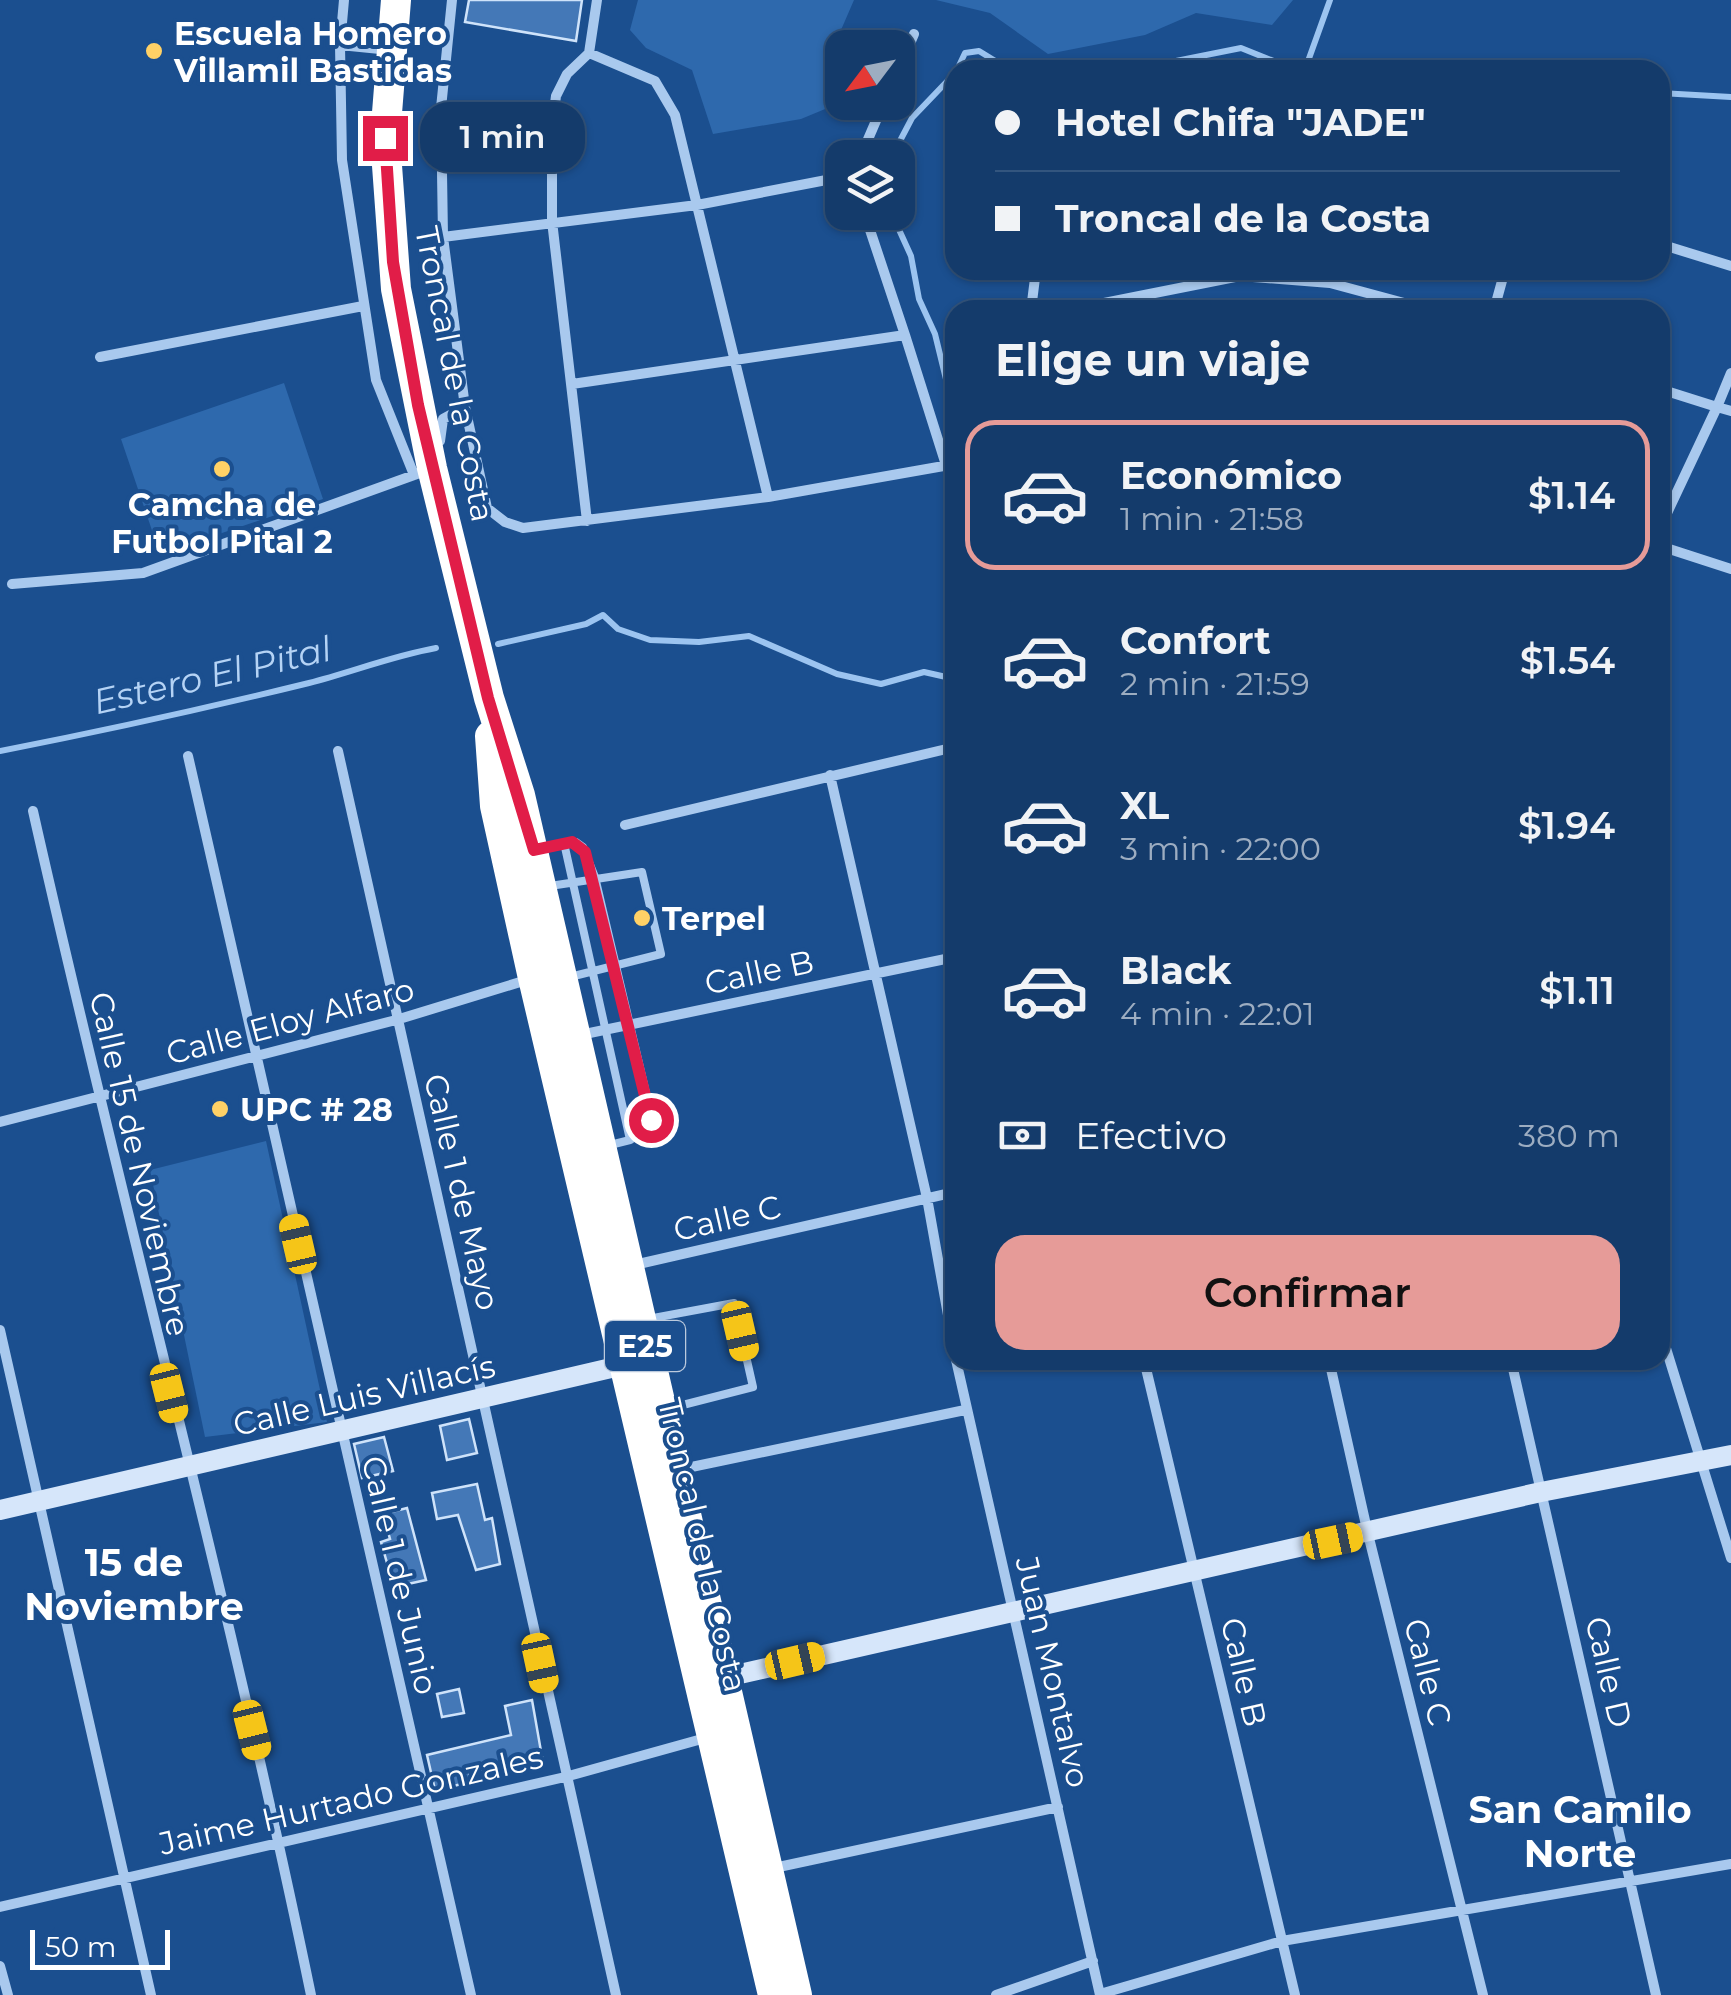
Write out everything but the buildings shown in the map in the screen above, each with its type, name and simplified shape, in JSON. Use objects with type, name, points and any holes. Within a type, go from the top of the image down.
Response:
[{"type":"highway","name":"Troncal de la Costa","points":[[396,0],[385,138],[390,236],[423,472],[534,850],[542,888],[547,978],[615,1144],[627,1266],[650,1413],[712,1736],[773,1995]]},
{"type":"highway","name":"Troncal de la Costa","points":[[488,698],[496,806],[547,978],[624,1365],[650,1413]]},
{"type":"highway","name":"Troncal de la Costa","points":[[662,1473],[722,1678],[797,1995]]},
{"type":"street","points":[[344,0],[340,45],[342,160],[363,306],[378,390],[423,472]]},
{"type":"street","points":[[452,0],[441,108],[443,237],[465,407],[487,508],[505,522],[524,528],[768,497],[945,466]]},
{"type":"street","points":[[587,521],[552,222],[552,127],[556,96],[567,74],[588,54],[597,0]]},
{"type":"street","points":[[340,45],[391,50]]},
{"type":"street","points":[[588,54],[655,81],[675,115],[732,362],[768,497]]},
{"type":"street","points":[[443,237],[697,206],[825,180]]},
{"type":"street","points":[[870,230],[945,450]]},
{"type":"street","points":[[1670,247],[1731,266]]},
{"type":"street","points":[[1119,300],[1220,280]]},
{"type":"street","points":[[1291,280],[1330,283],[1393,300]]},
{"type":"street","points":[[100,356],[363,306]]},
{"type":"street","points":[[572,384],[906,335]]},
{"type":"street","points":[[1670,507],[1731,373]]},
{"type":"street","points":[[1670,392],[1731,411]]},
{"type":"street","points":[[12,584],[143,573],[423,472],[443,419],[465,407]]},
{"type":"street","points":[[1670,549],[1731,570]]},
{"type":"street","points":[[625,825],[945,749]]},
{"type":"street","name":"Calle 1 de Mayo","points":[[338,751],[616,1995]]},
{"type":"street","name":"Calle 1 de Junio","points":[[188,756],[471,1995]]},
{"type":"street","name":"Juan Montalvo","points":[[830,775],[927,1198],[945,1297]]},
{"type":"street","name":"Calle 15 de Noviembre","points":[[33,812],[98,1097],[280,1842],[311,1995]]},
{"type":"street","name":"Calle B","points":[[574,1036],[945,960]]},
{"type":"street","name":"Calle Eloy Alfaro","points":[[0,1122],[547,978]]},
{"type":"street","name":"Calle C","points":[[627,1266],[945,1194]]},
{"type":"street","points":[[0,1330],[151,1995]]},
{"type":"street","points":[[1670,1362],[1731,1558]]},
{"type":"street","name":"Calle Luis Villacís","points":[[0,1510],[624,1365]]},
{"type":"street","name":"Juan Montalvo","points":[[958,1370],[1100,1994]]},
{"type":"street","name":"Calle B","points":[[1146,1370],[1294,1995]]},
{"type":"street","name":"Calle C","points":[[1331,1370],[1483,1995]]},
{"type":"street","name":"Calle D","points":[[1513,1370],[1656,1995]]},
{"type":"street","points":[[662,1473],[965,1410]]},
{"type":"street","points":[[722,1678],[1541,1492],[1698,1459],[1731,1456]]},
{"type":"street","name":"Jaime Hurtado Gonzales","points":[[0,1907],[565,1777],[712,1736]]},
{"type":"street","points":[[768,1869],[1058,1807]]},
{"type":"street","points":[[1100,1994],[1282,1942],[1462,1907],[1731,1864]]},
{"type":"street","points":[[996,1995],[1093,1961]]},
{"type":"street","points":[[0,1966],[8,1995]]},
{"type":"lane","points":[[534,850],[564,843],[583,847],[595,877],[651,1120],[645,1132],[615,1144],[606,1029],[564,843]]},
{"type":"lane","points":[[542,888],[642,872],[661,954],[547,978]]},
{"type":"lane","points":[[638,1320],[734,1303],[752,1387],[650,1413]]},
{"type":"shaded area","points":[[638,0],[854,0],[841,30],[825,30],[825,109],[801,119],[713,134],[692,70],[646,48],[630,30]]},
{"type":"shaded area","points":[[936,0],[1293,0],[1272,25],[1196,13],[1145,35],[1048,54],[990,13]]},
{"type":"shaded area","name":"Camcha de Futbol Pital 2","points":[[284,383],[323,499],[160,554],[121,439]]},
{"type":"shaded area","points":[[266,1141],[327,1422],[205,1437],[150,1170]]},
{"type":"waterway","name":"Estero El Pital","points":[[1308,60],[1330,0]]},
{"type":"waterway","name":"Estero El Pital","points":[[1181,60],[1241,48],[1271,60]]},
{"type":"waterway","name":"Estero El Pital","points":[[962,60],[965,53],[979,51],[994,60]]},
{"type":"waterway","name":"Estero El Pital","points":[[900,140],[912,118],[945,83]]},
{"type":"waterway","name":"Estero El Pital","points":[[1670,94],[1731,97]]},
{"type":"waterway","name":"Estero El Pital","points":[[899,230],[911,256],[919,299],[935,334],[945,375]]},
{"type":"waterway","name":"Estero El Pital","points":[[498,644],[586,624],[603,615],[618,629],[650,640],[699,642],[749,636],[837,674],[881,684],[924,672],[945,677]]},
{"type":"waterway","name":"Estero El Pital","points":[[0,751],[271,692],[436,648]]},
{"type":"place","name":"Escuela Homero Villamil Bastidas","points":[[154,51]]},
{"type":"place","name":"Camcha de Futbol Pital 2","points":[[222,469]]},
{"type":"place","name":"Terpel","points":[[642,918]]},
{"type":"place","name":"UPC # 28","points":[[220,1109]]},
{"type":"district","name":"15 de Noviembre","points":[[134,1584]]},
{"type":"district","name":"San Camilo Norte","points":[[1580,1831]]},
{"type":"route","points":[[385,138],[396,288],[432,468],[488,698],[515,775],[534,850],[576,842],[583,847],[595,877],[651,1120]]}]
